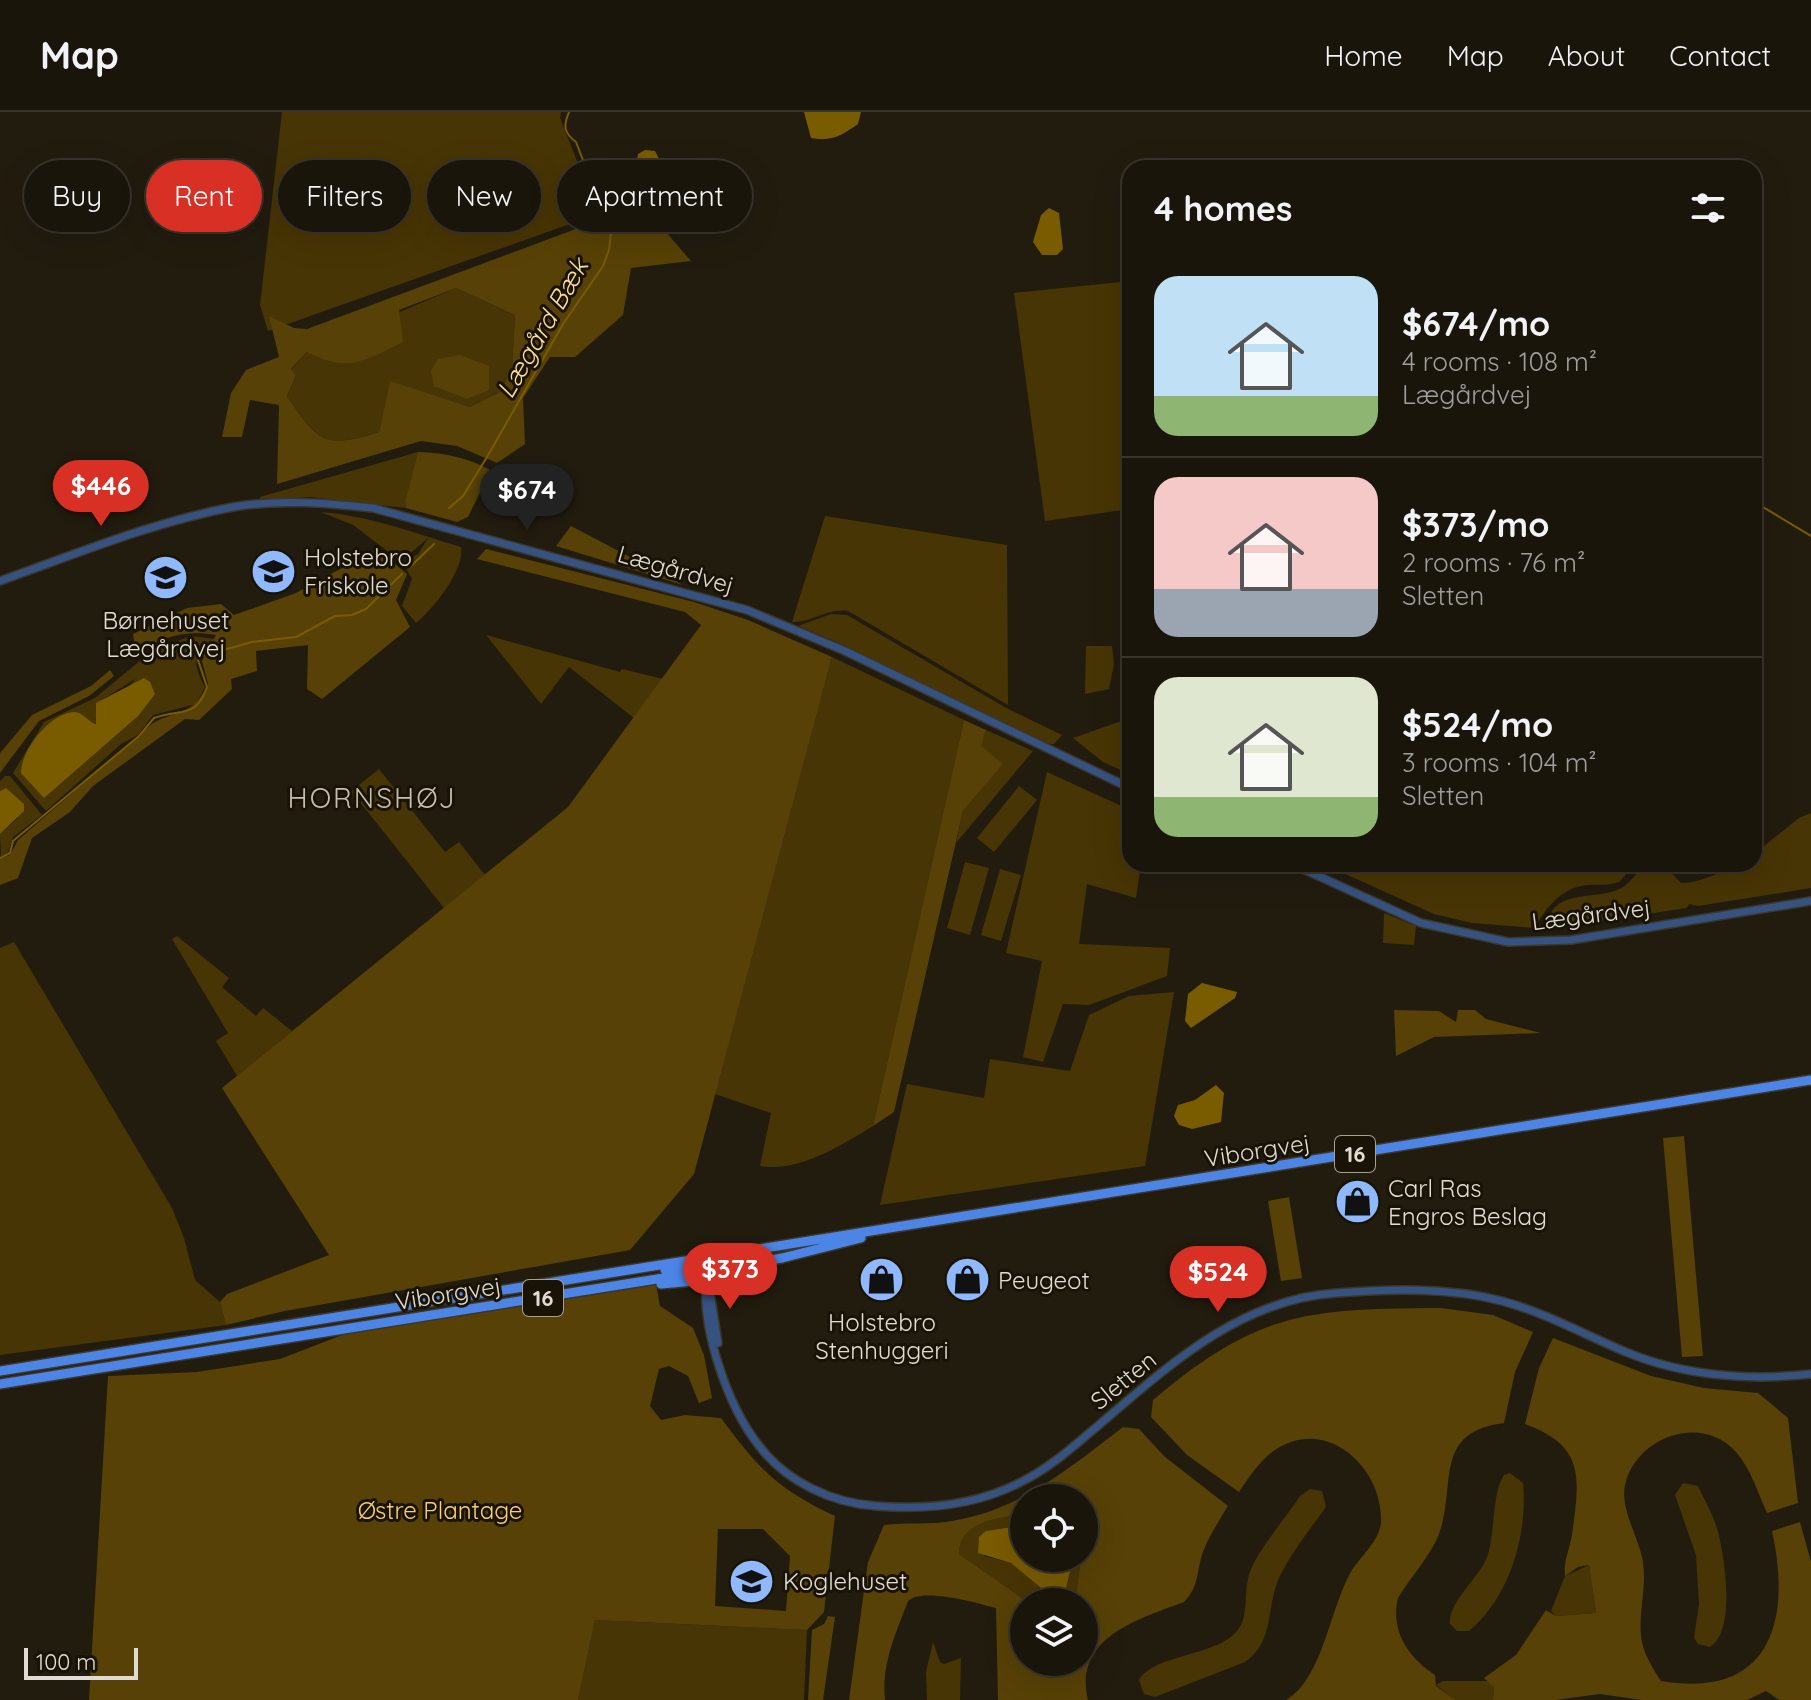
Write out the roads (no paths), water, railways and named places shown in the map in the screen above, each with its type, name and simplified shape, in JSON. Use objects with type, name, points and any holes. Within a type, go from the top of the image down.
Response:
[{"type":"main road","name":"Viborgvej","points":[[0,1371],[1811,1080]]},
{"type":"main road","name":"Viborgvej","points":[[0,1384],[782,1258],[899,1228]]},
{"type":"main road","points":[[592,1278],[706,1268],[782,1245]]},
{"type":"main road","points":[[594,1290],[689,1281],[705,1285]]},
{"type":"street","name":"Lægårdvej","points":[[0,581],[158,525],[235,507],[311,502],[373,508],[747,610],[845,651],[1122,784]]},
{"type":"street","name":"Lægårdvej","points":[[1309,872],[1421,923],[1508,942],[1571,940],[1811,901]]},
{"type":"street","name":"Sletten","points":[[706,1268],[711,1330],[726,1387],[745,1428],[787,1474],[837,1499],[916,1509],[953,1505],[1018,1484],[1055,1462],[1205,1339],[1241,1318],[1280,1303],[1330,1293],[1450,1291],[1502,1301],[1548,1317],[1629,1354],[1672,1366],[1753,1377],[1811,1374]]},
{"type":"street","name":"Sletten","points":[[706,1268],[719,1358]]},
{"type":"waterway","name":"Lægård Bæk","points":[[449,508],[463,496],[563,324],[603,266],[609,250],[611,233],[576,142],[566,129],[569,112]]},
{"type":"waterway","points":[[1762,506],[1811,536]]},
{"type":"waterway","name":"Lægård Bæk","points":[[411,566],[434,544]]},
{"type":"waterway","name":"Lægård Bæk","points":[[0,858],[10,853],[13,841],[139,736],[154,718],[187,711],[198,704],[207,687],[198,660],[202,656],[252,642],[296,637],[335,616],[352,615],[366,609],[402,574]]},
{"type":"place","name":"Holstebro Friskole","points":[[273,571]]},
{"type":"place","name":"Børnehuset Lægårdvej","points":[[166,578]]},
{"type":"place","name":"Carl Ras Engros Beslag","points":[[1357,1202]]},
{"type":"place","name":"Holstebro Stenhuggeri","points":[[882,1280]]},
{"type":"place","name":"Peugeot","points":[[967,1280]]},
{"type":"place","name":"Koglehuset","points":[[752,1581]]},
{"type":"district","name":"HORNSHØJ","points":[[372,797]]},
{"type":"park label","name":"Østre Plantage","points":[[440,1510]]}]
